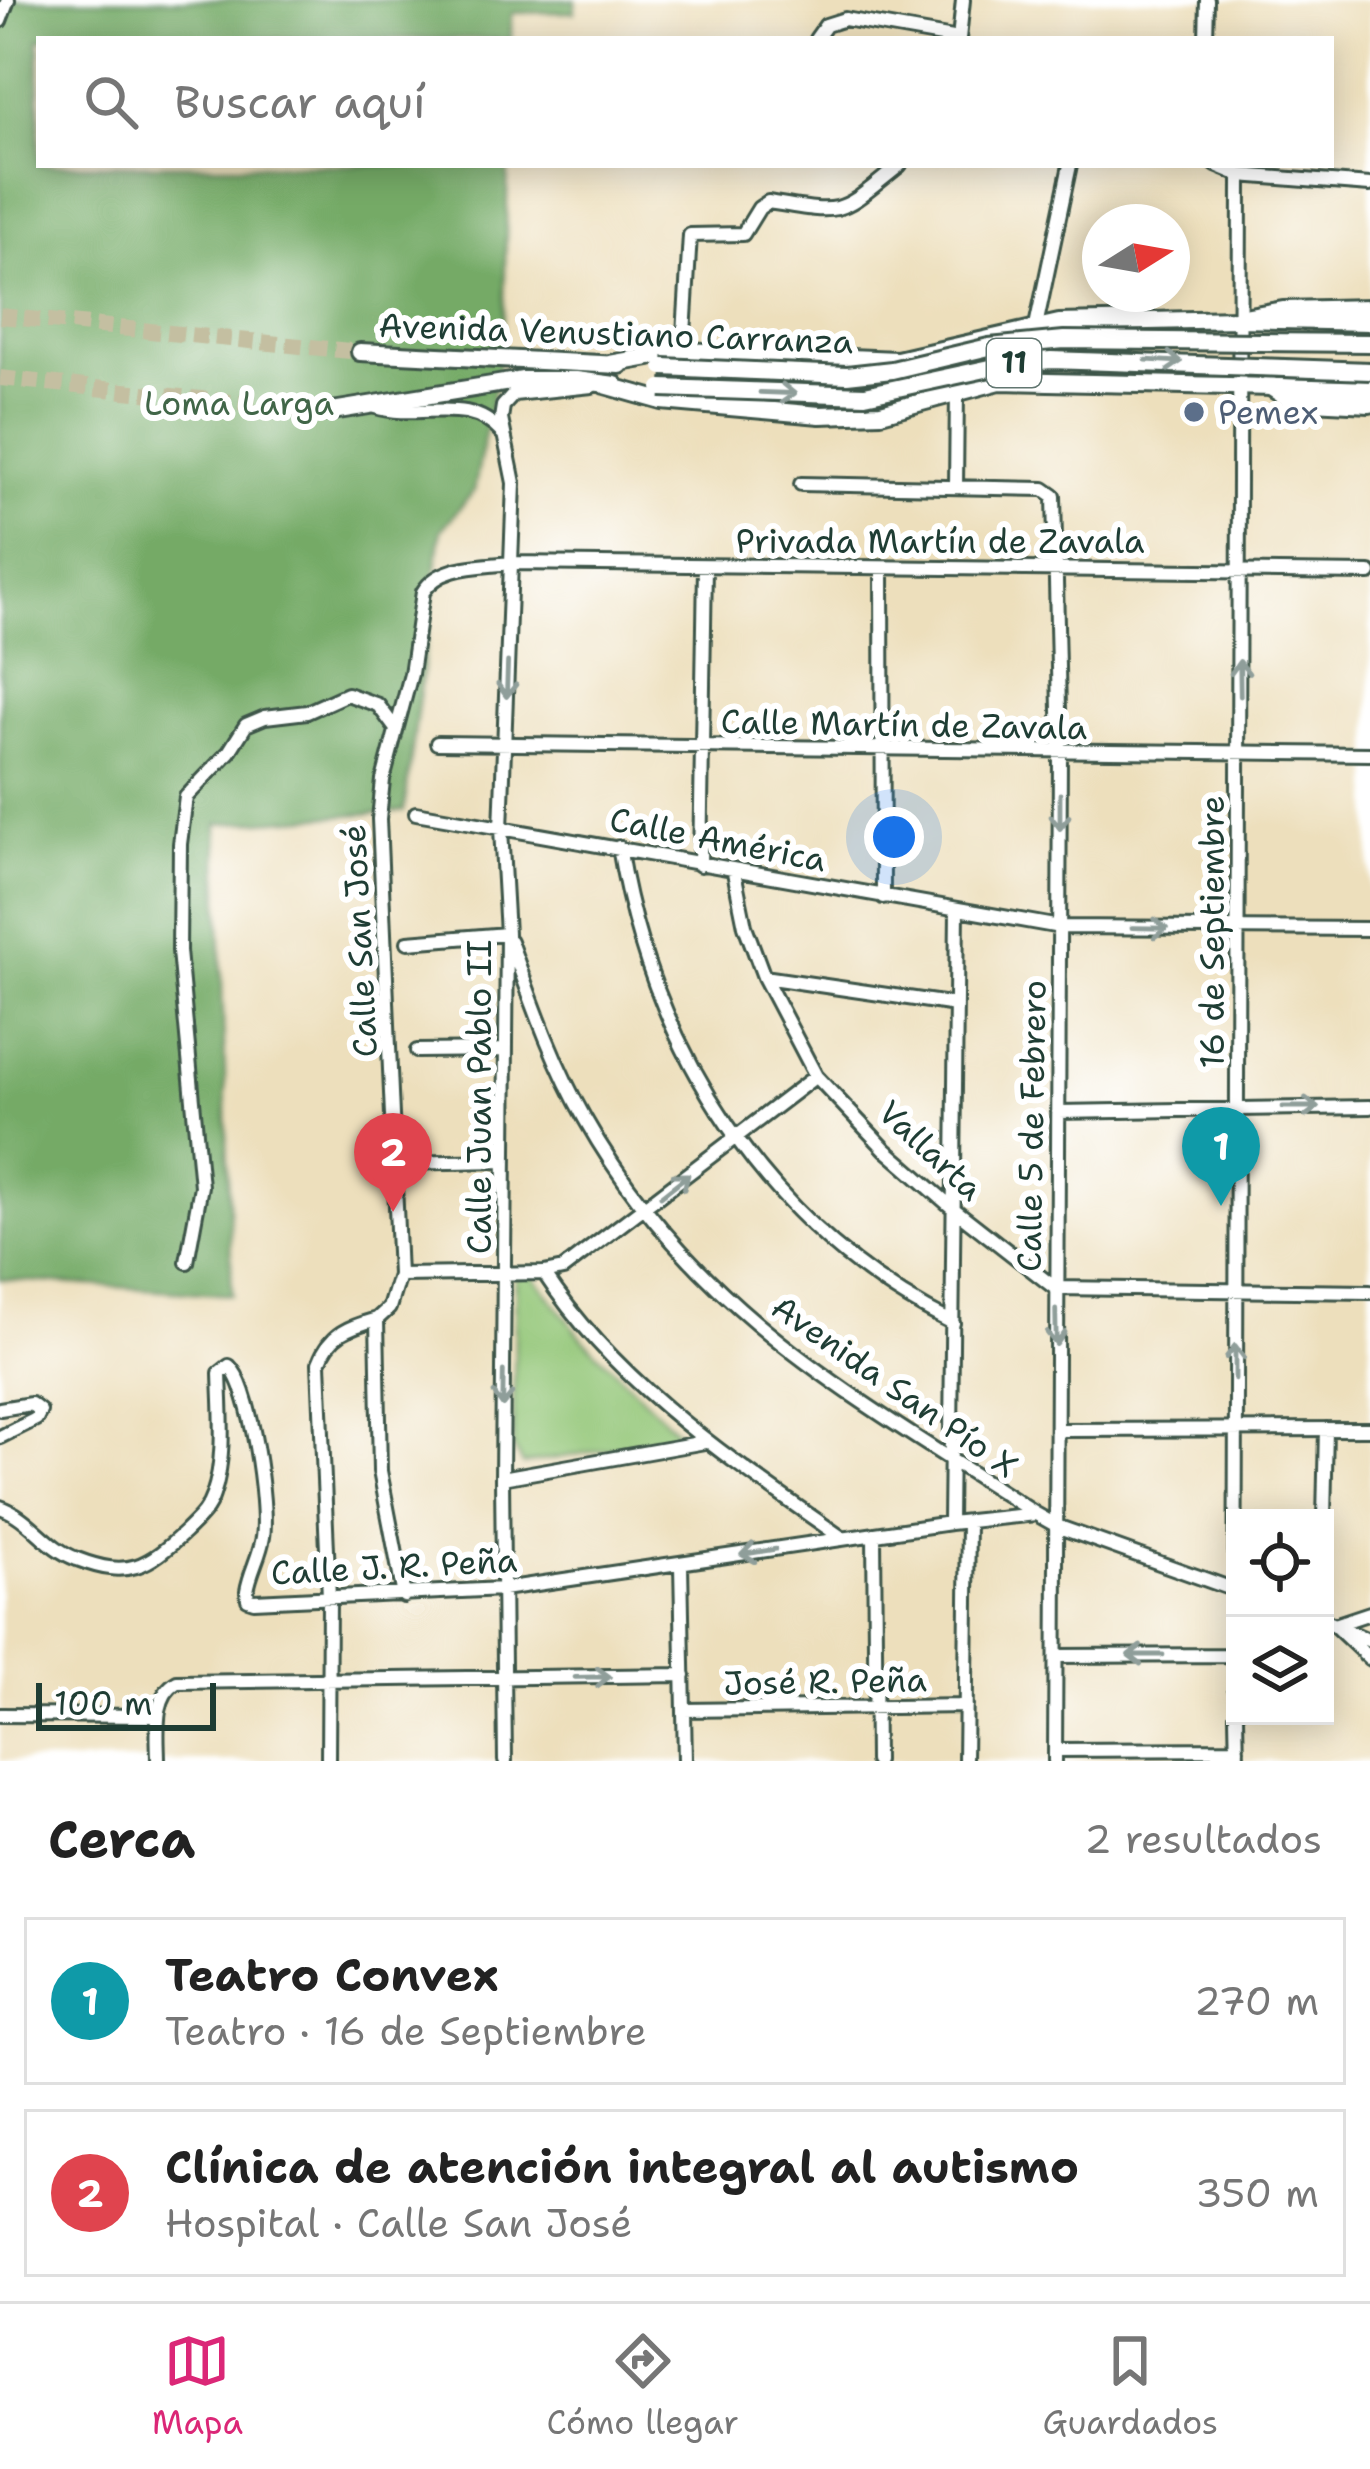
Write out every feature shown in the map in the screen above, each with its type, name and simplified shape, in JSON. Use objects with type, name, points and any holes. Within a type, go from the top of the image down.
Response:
[{"type":"highway","points":[[1238,319],[1282,310],[1370,309]]},
{"type":"highway","points":[[1269,385],[1291,398],[1370,403]]},
{"type":"main road","points":[[610,364],[683,350],[866,362],[916,357],[1036,326],[1238,319],[1370,322]]},
{"type":"main road","points":[[1185,385],[1204,375],[1213,356],[1210,338],[1197,320]]},
{"type":"main road","points":[[1269,385],[1269,354],[1282,321]]},
{"type":"main road","name":"Avenida Venustiano Carranza","points":[[360,352],[847,375],[892,370],[989,347],[1064,340],[1370,343]]},
{"type":"main road","name":"Avenida Venustiano Carranza","points":[[326,412],[536,379],[866,395],[992,367],[1051,360],[1370,371]]},
{"type":"main road","points":[[863,414],[849,387],[851,377],[866,362]]},
{"type":"main road","points":[[605,385],[662,401],[820,415],[914,406],[1000,381],[1370,389]]},
{"type":"street","points":[[0,21],[8,0]]},
{"type":"street","points":[[959,36],[963,0]]},
{"type":"street","points":[[1206,36],[1207,0]]},
{"type":"street","points":[[818,36],[826,25],[845,19],[942,36]]},
{"type":"street","points":[[683,350],[690,236],[743,234],[768,202],[837,211],[896,168]]},
{"type":"street","points":[[1036,326],[1069,168]]},
{"type":"street","points":[[1223,168],[1240,176],[1370,185]]},
{"type":"street","name":"16 de Septiembre","points":[[1234,1509],[1240,176]]},
{"type":"street","points":[[504,435],[501,411],[514,394],[605,385]]},
{"type":"street","points":[[801,484],[956,487],[957,390]]},
{"type":"street","points":[[374,406],[407,414],[466,410],[487,418],[504,435]]},
{"type":"street","name":"Calle Juan Pablo II","points":[[504,435],[514,483],[501,829],[507,934],[502,1478],[505,1761]]},
{"type":"street","name":"Calle 5 de Febrero","points":[[956,487],[1052,492],[1060,753],[1055,1756]]},
{"type":"street","name":"Privada Martín de Zavala","points":[[511,563],[1370,573]]},
{"type":"street","name":"Calle San José","points":[[404,1596],[380,1471],[377,1319],[389,1308],[399,1276],[379,819],[395,728],[411,674],[422,592],[442,573],[511,563]]},
{"type":"street","points":[[700,865],[704,567]]},
{"type":"street","points":[[882,568],[883,897]]},
{"type":"street","points":[[188,1262],[201,1186],[179,951],[180,844],[186,797],[255,720],[307,712],[347,694],[378,705],[395,728]]},
{"type":"street","name":"Calle Martín de Zavala","points":[[436,743],[1370,754]]},
{"type":"street","name":"Calle América","points":[[416,813],[1060,927],[1370,929]]},
{"type":"street","points":[[619,847],[641,951],[668,1022],[735,1138],[768,1183],[835,1246],[915,1304],[953,1323]]},
{"type":"street","name":"Vallarta","points":[[734,872],[745,926],[764,977],[816,1076],[886,1150],[1055,1288]]},
{"type":"street","points":[[950,1523],[957,910]]},
{"type":"street","points":[[408,942],[507,934]]},
{"type":"street","name":"Avenida San Pío X","points":[[507,934],[553,1058],[584,1119],[644,1209],[699,1274],[772,1339],[881,1416],[1036,1514],[1059,1527],[1226,1587]]},
{"type":"street","points":[[764,977],[956,1004]]},
{"type":"street","points":[[417,1051],[504,1050]]},
{"type":"street","points":[[399,1276],[544,1273],[578,1261],[816,1076]]},
{"type":"street","points":[[1058,1112],[1370,1107]]},
{"type":"street","points":[[395,1163],[503,1161]]},
{"type":"street","points":[[544,1273],[605,1351],[705,1442],[843,1538]]},
{"type":"street","points":[[1055,1288],[1370,1292]]},
{"type":"street","points":[[329,1761],[319,1363],[333,1337],[377,1319]]},
{"type":"street","name":"Calle J. R. Peña","points":[[0,1508],[24,1521],[47,1544],[80,1561],[125,1569],[155,1561],[212,1501],[221,1438],[220,1373],[229,1366],[238,1379],[251,1424],[263,1503],[263,1537],[248,1583],[248,1599],[503,1589],[1036,1514]]},
{"type":"street","points":[[0,1409],[32,1404],[40,1411],[37,1420],[0,1437]]},
{"type":"street","points":[[1058,1430],[1370,1429]]},
{"type":"street","points":[[1324,1509],[1326,1430]]},
{"type":"street","points":[[502,1478],[705,1442]]},
{"type":"street","points":[[965,1761],[968,1521]]},
{"type":"street","points":[[874,1534],[876,1761]]},
{"type":"street","points":[[681,1564],[685,1761]]},
{"type":"street","points":[[1334,1622],[1370,1613]]},
{"type":"street","points":[[1334,1625],[1370,1634]]},
{"type":"street","points":[[1334,1627],[1370,1659]]},
{"type":"street","points":[[1057,1656],[1226,1655]]},
{"type":"street","points":[[158,1761],[158,1716],[166,1690],[177,1682],[684,1675]]},
{"type":"street","name":"José R. Peña","points":[[685,1710],[966,1706]]},
{"type":"street","points":[[0,1715],[158,1716]]},
{"type":"street","points":[[1055,1756],[1237,1755],[1236,1725]]},
{"type":"green space","name":"Loma Larga","points":[[10,0],[576,0],[574,12],[512,13],[511,36],[36,36],[36,168],[508,168],[503,342],[474,491],[441,530],[404,811],[217,824],[232,1295],[0,1279],[0,31]]},
{"type":"green space","points":[[531,1273],[583,1339],[682,1436],[523,1464],[513,1446],[516,1276]]},
{"type":"tunnel","points":[[0,316],[360,352]]},
{"type":"tunnel","points":[[0,378],[326,412]]},
{"type":"place","name":"Pemex","points":[[1194,412]]},
{"type":"place","name":"Teatro Convex","points":[[1221,1206]]},
{"type":"place","name":"Clínica de atención integral al autismo","points":[[393,1212]]}]
